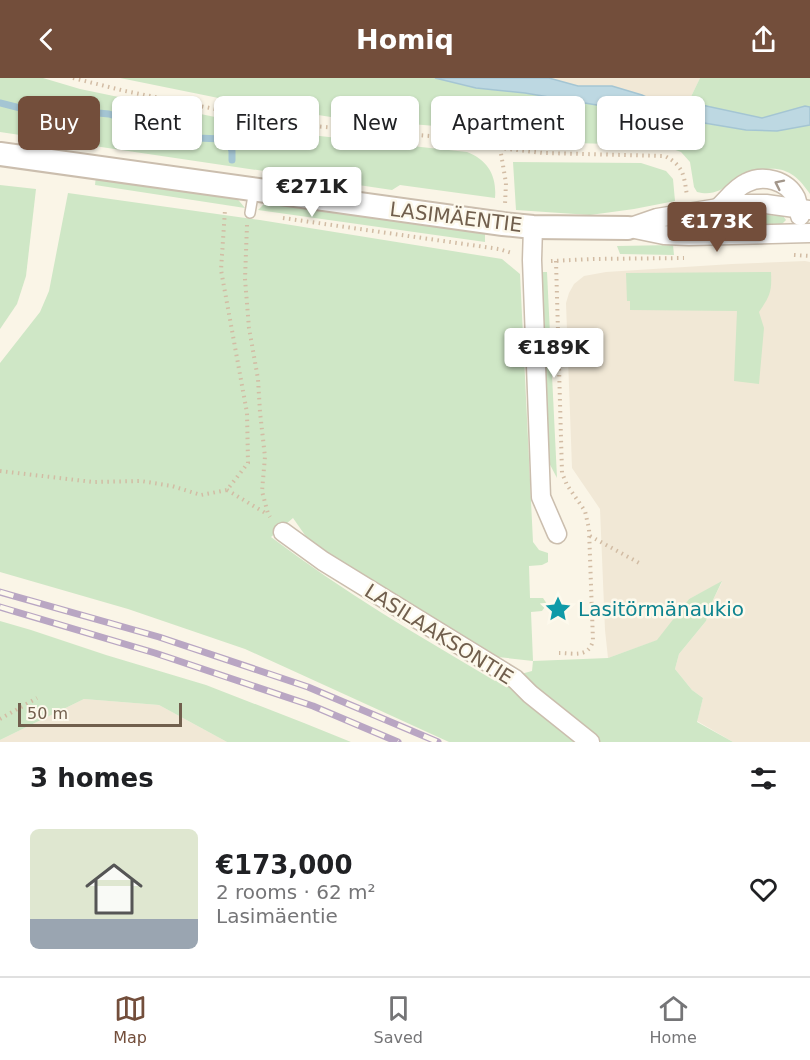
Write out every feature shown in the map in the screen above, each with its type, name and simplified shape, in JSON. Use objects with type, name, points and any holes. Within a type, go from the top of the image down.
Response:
[{"type":"street","name":"LASIMÄENTIE","points":[[0,154],[533,227],[628,228],[664,235],[689,236],[802,232],[800,218],[804,209],[766,204],[743,204],[657,218],[628,228]]},
{"type":"street","points":[[718,208],[744,184],[758,178],[765,178],[790,189],[804,209]]},
{"type":"street","points":[[533,227],[532,272],[541,497],[556,534]]},
{"type":"street","name":"LASILAAKSONTIE","points":[[283,532],[322,561],[515,679],[530,694],[590,742]]},
{"type":"lane","points":[[249,218],[254,190]]},
{"type":"path","points":[[74,78],[125,91],[290,124],[431,137]]},
{"type":"path","points":[[500,150],[506,183],[506,206]]},
{"type":"path","points":[[517,150],[578,155],[665,156],[681,169],[688,203]]},
{"type":"path","points":[[225,210],[220,270],[247,413],[248,463],[227,490]]},
{"type":"path","points":[[249,218],[245,279],[265,457],[262,491],[268,514]]},
{"type":"path","points":[[556,261],[562,473],[567,485],[585,511],[589,536],[593,641],[591,649],[587,652],[559,653]]},
{"type":"path","points":[[0,471],[93,482],[141,481],[172,486],[201,495],[227,490],[268,514],[283,532]]},
{"type":"path","points":[[589,536],[641,564]]},
{"type":"path","points":[[0,718],[37,698]]},
{"type":"shaded area","points":[[549,78],[700,78],[691,96],[644,96],[612,86],[578,86]]},
{"type":"shaded area","points":[[810,262],[810,742],[733,742],[697,721],[703,698],[692,690],[675,669],[679,654],[706,621],[722,582],[689,599],[658,640],[608,658],[600,509],[572,468],[566,303],[574,284],[584,276],[606,272]]},
{"type":"shaded area","points":[[84,699],[159,705],[227,742],[0,742]]},
{"type":"green space","points":[[0,78],[43,78],[114,96],[112,149],[100,147],[100,96],[18,96],[18,135],[0,132]]},
{"type":"green space","points":[[120,78],[435,78],[476,88],[543,96],[431,96],[431,126],[419,125],[419,96],[331,96],[331,117],[319,115],[319,96],[214,97]]},
{"type":"green space","points":[[700,78],[810,78],[810,107],[805,106],[762,118],[705,106],[705,96],[691,96]]},
{"type":"green space","points":[[585,103],[597,105],[597,144],[585,143]]},
{"type":"green space","points":[[202,114],[214,117],[214,150],[319,150],[319,136],[331,137],[331,150],[419,150],[419,147],[431,148],[431,150],[467,152],[481,159],[490,170],[493,176],[495,198],[400,185],[392,190],[122,150],[202,150]]},
{"type":"green space","points":[[705,123],[746,130],[777,131],[810,125],[810,194],[792,175],[774,169],[753,170],[721,190],[697,192],[690,162],[681,152],[675,150],[705,150]]},
{"type":"green space","points":[[513,162],[641,163],[666,171],[673,179],[675,201],[590,215],[516,210]]},
{"type":"green space","points":[[96,176],[235,196],[245,208],[95,185]]},
{"type":"green space","points":[[0,185],[36,189],[26,276],[17,304],[0,329]]},
{"type":"green space","points":[[68,193],[260,220],[502,259],[520,274],[533,542],[539,550],[548,553],[548,562],[529,566],[530,598],[543,598],[547,604],[542,611],[531,612],[533,661],[608,658],[657,640],[689,599],[722,581],[706,621],[679,654],[675,669],[692,690],[703,698],[697,722],[733,742],[449,742],[245,649],[128,609],[0,572],[0,363],[40,312],[49,291]],"holes":[[[293,518],[307,538],[325,553],[484,652],[498,657],[533,661],[532,671],[495,681],[409,630],[271,537]]]},
{"type":"green space","points":[[266,202],[485,233],[485,242],[258,210]]},
{"type":"green space","points":[[752,214],[783,216],[786,220],[779,225],[702,227],[702,224],[727,217]]},
{"type":"green space","points":[[673,245],[674,255],[620,254],[617,246]]},
{"type":"green space","points":[[539,272],[547,272],[557,478],[546,457]]},
{"type":"green space","points":[[771,272],[770,294],[759,312],[764,328],[759,384],[734,381],[737,311],[630,310],[630,301],[627,301],[626,273]]},
{"type":"green space","points":[[0,621],[206,685],[351,742],[227,742],[159,705],[84,699],[0,740]]},
{"type":"water","points":[[435,78],[549,78],[578,86],[612,86],[644,96],[597,96],[597,105],[585,103],[585,96],[543,96],[476,88]]},
{"type":"water","points":[[705,106],[762,118],[805,106],[810,107],[810,125],[777,131],[746,130],[705,123]]},
{"type":"waterway","points":[[0,103],[32,111],[109,114],[173,133],[197,138],[222,139],[229,143],[232,160]]},
{"type":"railway","points":[[0,592],[159,637],[308,687],[438,742]]},
{"type":"railway","points":[[0,607],[155,653],[313,706],[398,742]]},
{"type":"place","name":"Lasitörmänaukio","points":[[558,609]]}]
